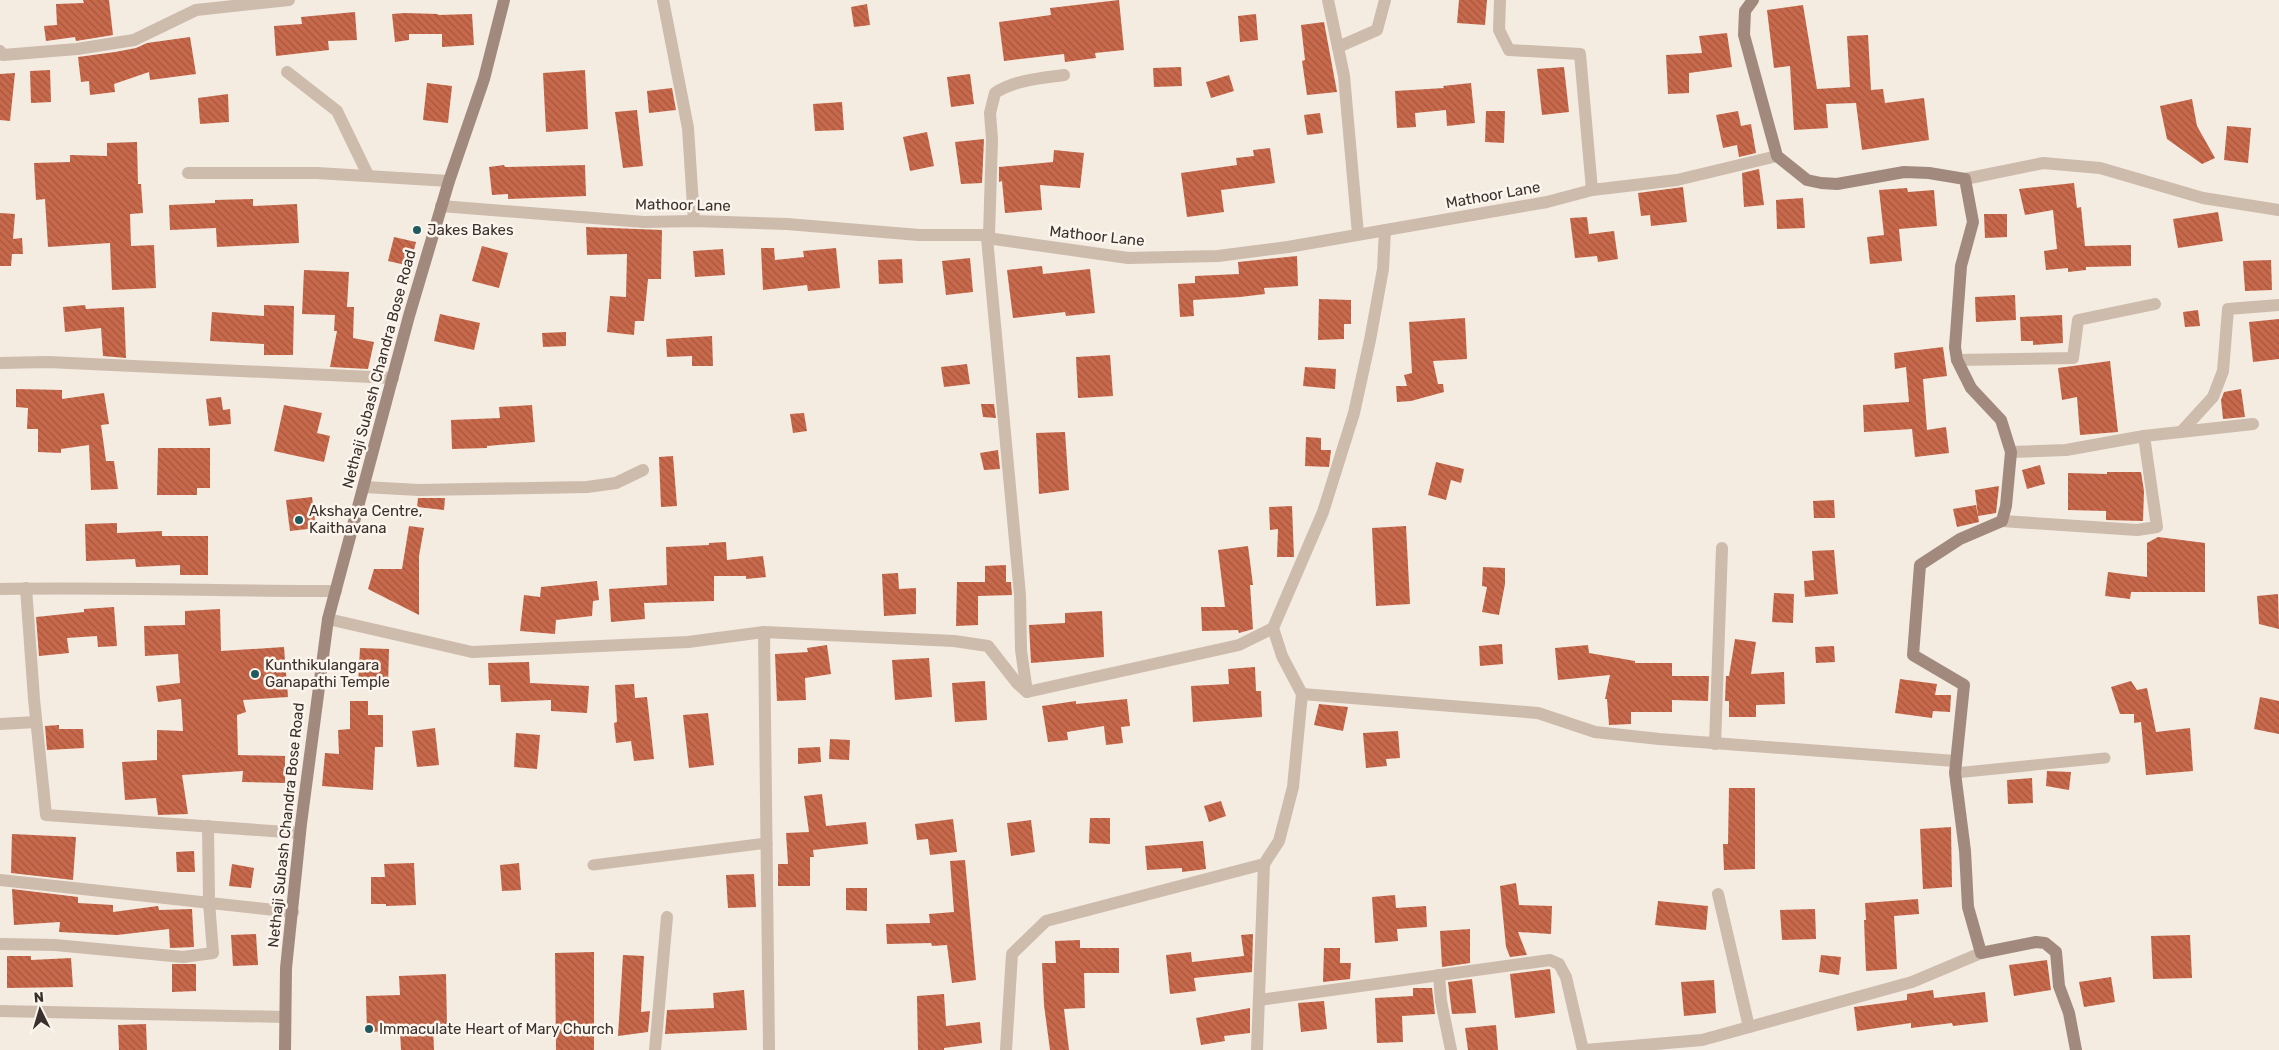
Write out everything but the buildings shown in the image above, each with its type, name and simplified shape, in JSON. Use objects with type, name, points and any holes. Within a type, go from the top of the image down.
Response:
[{"type":"street","points":[[0,51],[3,55],[22,54],[77,49],[134,40],[196,5],[288,0]]},
{"type":"street","name":"Nethaji Subash Chandra Bose Road","points":[[285,1050],[286,968],[300,833],[328,619],[441,206],[484,79],[504,0]]},
{"type":"street","points":[[663,0],[688,128],[694,221]]},
{"type":"street","points":[[1328,0],[1344,76],[1358,234]]},
{"type":"street","points":[[1338,47],[1377,30],[1385,0]]},
{"type":"street","points":[[1500,0],[1498,30],[1509,50],[1580,54],[1592,190]]},
{"type":"street","points":[[1753,0],[1745,11],[1744,35],[1778,156],[1807,180],[1837,184],[1904,172],[1929,173],[1965,179],[2043,163],[2100,168],[2203,198],[2279,210]]},
{"type":"street","points":[[287,72],[337,111],[368,175]]},
{"type":"street","points":[[1027,692],[1021,650],[1020,595],[988,237],[992,139],[990,113],[995,93],[1002,88],[1027,81],[1064,75]]},
{"type":"street","name":"Mathoor Lane","points":[[441,206],[644,222],[694,221],[787,224],[920,235],[988,237],[1128,258],[1218,256],[1288,248],[1358,234],[1547,202],[1592,190],[1677,180],[1778,156]]},
{"type":"street","points":[[188,173],[368,175],[449,180]]},
{"type":"street","points":[[1965,179],[1973,222],[1961,266],[1955,347],[1957,360],[1971,388],[2001,420],[2011,452],[2006,506],[2002,521]]},
{"type":"street","points":[[1027,692],[1240,645],[1273,628],[1323,512],[1354,414],[1370,340],[1382,269],[1384,230]]},
{"type":"street","points":[[1957,360],[2073,358],[2078,320],[2155,304]]},
{"type":"street","points":[[2181,432],[2213,397],[2223,371],[2228,308],[2279,305]]},
{"type":"street","points":[[0,363],[48,362],[393,378]]},
{"type":"street","points":[[2011,452],[2066,450],[2144,436],[2253,424]]},
{"type":"street","points":[[1981,953],[1968,907],[1965,851],[1955,767],[1964,685],[1913,655],[1920,565],[1960,539],[2002,521],[2137,530],[2157,526],[2144,436]]},
{"type":"street","points":[[364,487],[419,490],[586,487],[616,483],[643,470]]},
{"type":"street","points":[[1715,744],[1722,548]]},
{"type":"street","points":[[0,589],[82,587],[201,591],[336,591]]},
{"type":"street","points":[[26,588],[36,722],[46,815],[300,833]]},
{"type":"street","points":[[328,619],[472,652],[688,642],[764,632],[954,642],[988,646],[1017,683],[1027,692]]},
{"type":"street","points":[[1257,1050],[1264,864],[1279,841],[1293,787],[1302,694],[1282,656],[1273,628]]},
{"type":"street","points":[[764,632],[769,1050]]},
{"type":"street","points":[[1302,694],[1538,713],[1595,732],[1955,767]]},
{"type":"street","points":[[0,724],[36,722]]},
{"type":"street","points":[[1,944],[55,945],[183,957],[213,952],[209,902],[208,826]]},
{"type":"street","points":[[1006,1050],[1012,954],[1046,921],[1264,864]]},
{"type":"street","points":[[0,880],[293,912]]},
{"type":"street","points":[[1718,894],[1749,1027]]},
{"type":"street","points":[[655,1050],[667,917]]},
{"type":"street","points":[[1259,1000],[1550,960],[1559,964],[1566,977],[1584,1050],[1702,1045],[1749,1027],[1912,982],[1981,953],[2036,942],[2045,943],[2056,952],[2059,986],[2069,1013],[2076,1050]]},
{"type":"street","points":[[1439,975],[1441,1001],[1451,1050]]},
{"type":"street","points":[[0,1011],[285,1017]]},
{"type":"lane","points":[[1955,767],[2105,758]]},
{"type":"lane","points":[[593,865],[767,843]]},
{"type":"place","name":"Jakes Bakes","points":[[417,230]]},
{"type":"place","name":"Akshaya Centre, Kaithavana","points":[[299,520]]},
{"type":"place","name":"Kunthikulangara Ganapathi Temple","points":[[255,674]]},
{"type":"place","name":"Immaculate Heart of Mary Church","points":[[369,1029]]}]
